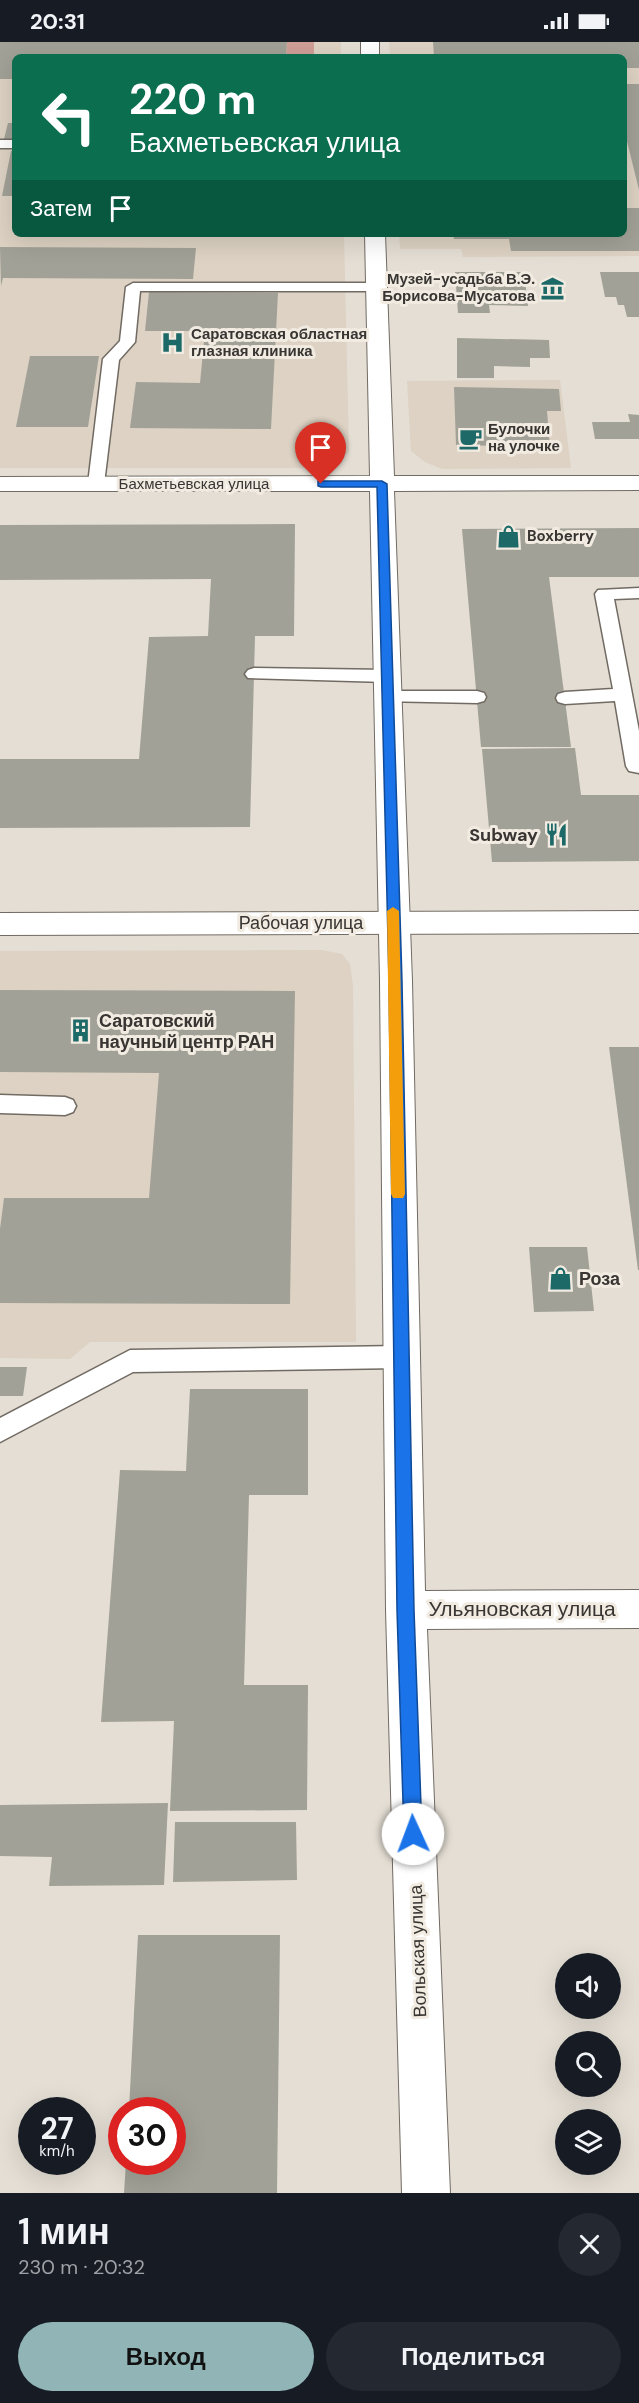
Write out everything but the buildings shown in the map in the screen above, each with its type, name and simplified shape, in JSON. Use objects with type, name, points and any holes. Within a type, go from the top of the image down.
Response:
[{"type":"street","name":"Вольская улица","points":[[375,237],[393,923],[406,1610],[426,2193]]},
{"type":"street","name":"Бахметьевская улица","points":[[0,484],[639,483]]},
{"type":"street","name":"Рабочая улица","points":[[0,924],[639,922]]},
{"type":"street","name":"Ульяновская улица","points":[[406,1610],[639,1609]]},
{"type":"lane","points":[[96,484],[111,359],[127,342],[134,287],[377,287]]},
{"type":"lane","points":[[639,593],[604,594],[621,695],[636,766],[639,766]]},
{"type":"lane","points":[[254,674],[387,686],[477,698]]},
{"type":"lane","points":[[565,698],[621,695]]},
{"type":"lane","points":[[0,1104],[65,1106]]},
{"type":"lane","points":[[0,1431],[130,1361],[400,1357]]},
{"type":"shaded area","name":"Саратовская областная глазная клиника","points":[[0,42],[341,42],[341,54],[12,54],[12,237],[344,237],[349,452],[338,462],[317,468],[0,468]]},
{"type":"shaded area","points":[[287,42],[314,42],[314,54],[286,54]]},
{"type":"shaded area","points":[[389,42],[639,42],[639,256],[463,257],[461,249],[400,249],[399,237],[627,237],[627,54],[390,54]]},
{"type":"shaded area","points":[[560,380],[571,468],[442,469],[425,462],[411,451],[407,381]]},
{"type":"shaded area","points":[[322,950],[342,954],[350,964],[353,986],[356,1342],[90,1342],[70,1359],[0,1358],[0,951]]},
{"type":"slow traffic","points":[[393,911],[398,1194]]},
{"type":"place","name":"Музей-усадьба В.Э. Борисова-Мусатова","points":[[553,288]]},
{"type":"place","name":"Саратовская областная глазная клиника","points":[[173,343]]},
{"type":"place","name":"Булочки на улочке","points":[[470,438]]},
{"type":"place","name":"Boxberry","points":[[509,536]]},
{"type":"place","name":"Subway","points":[[556,835]]},
{"type":"place","name":"Саратовский научный центр РАН","points":[[81,1031]]},
{"type":"place","name":"Роза","points":[[561,1279]]},
{"type":"route","points":[[321,484],[382,484],[396,981],[400,1357],[413,1834]]}]
